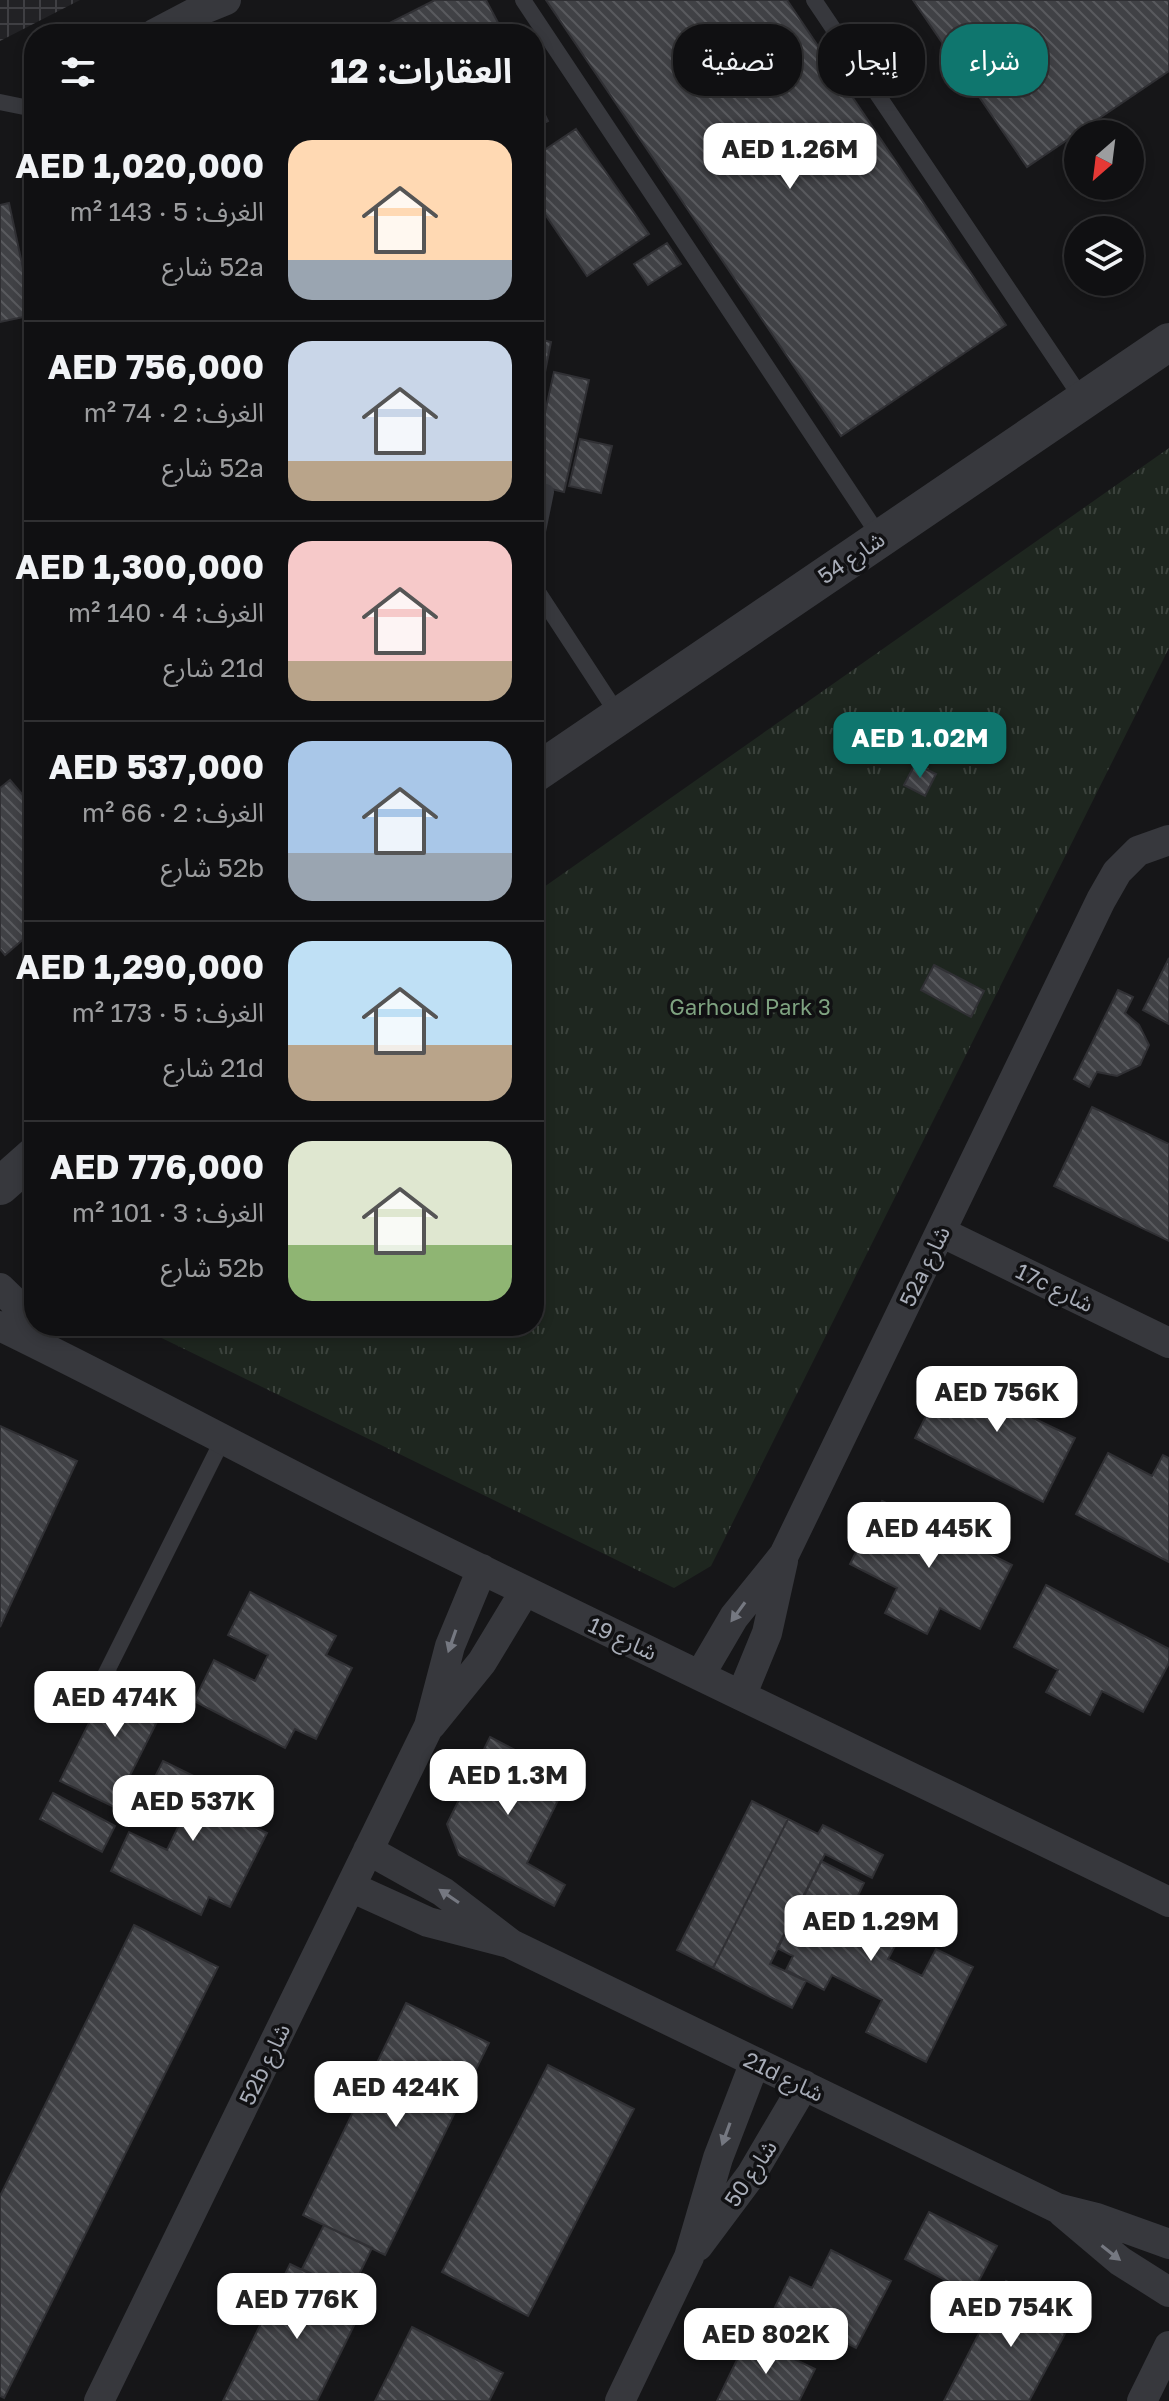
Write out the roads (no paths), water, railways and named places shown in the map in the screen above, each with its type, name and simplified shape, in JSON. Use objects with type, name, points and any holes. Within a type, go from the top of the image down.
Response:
[{"type":"street","points":[[173,24],[226,0]]},
{"type":"street","points":[[204,24],[233,0]]},
{"type":"street","name":"شارع 54","points":[[544,767],[1169,342]]},
{"type":"street","name":"52a شارع","points":[[700,1675],[734,1617],[784,1555],[1101,900],[1117,872],[1138,851],[1169,840]]},
{"type":"street","points":[[0,1186],[24,1165]]},
{"type":"street","name":"17c شارع","points":[[941,1232],[1169,1343]]},
{"type":"street","points":[[0,1288],[24,1311]]},
{"type":"street","name":"شارع 19","points":[[0,1326],[81,1365],[222,1441],[525,1591],[1169,1902]]},
{"type":"street","name":"شارع 19","points":[[50,1336],[81,1365]]},
{"type":"street","points":[[742,1694],[767,1633],[784,1555]]},
{"type":"street","name":"52b شارع","points":[[99,2401],[429,1726],[450,1646],[482,1569]]},
{"type":"street","name":"52b شارع","points":[[429,1726],[482,1662],[525,1591]]},
{"type":"street","name":"21d شارع","points":[[368,1850],[443,1892],[511,1944]]},
{"type":"street","name":"21d شارع","points":[[351,1887],[428,1922],[511,1944],[1057,2208],[1097,2218],[1169,2244]]},
{"type":"street","name":"شارع 50","points":[[620,2401],[689,2257],[718,2158],[755,2062]]},
{"type":"street","name":"شارع 50","points":[[689,2257],[751,2175],[804,2085]]},
{"type":"street","name":"21d شارع","points":[[1057,2208],[1120,2261],[1169,2292]]},
{"type":"street","points":[[1142,2401],[1169,2346]]},
{"type":"lane","points":[[523,0],[539,24]]},
{"type":"lane","points":[[814,0],[1083,400]]},
{"type":"lane","points":[[544,32],[880,537]]},
{"type":"lane","points":[[0,102],[24,107]]},
{"type":"lane","points":[[544,502],[546,492]]},
{"type":"lane","points":[[544,601],[619,716]]},
{"type":"lane","points":[[92,1701],[222,1441]]},
{"type":"park label","name":"Garhoud Park 3","points":[[750,1006]]}]
